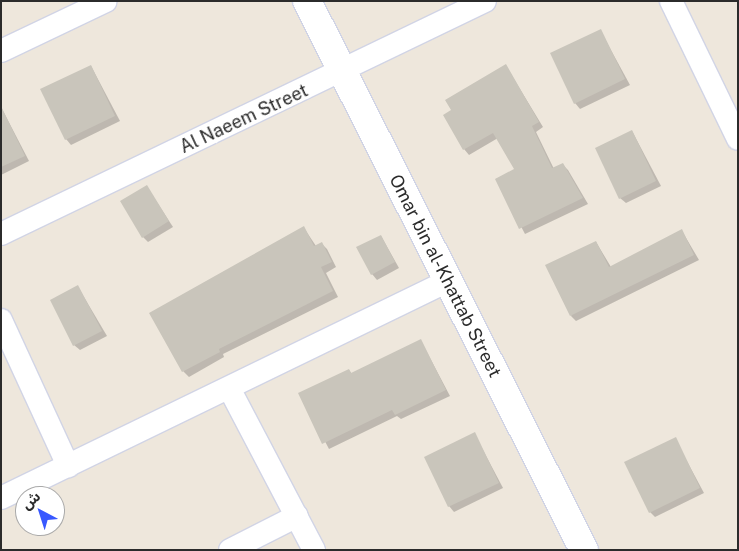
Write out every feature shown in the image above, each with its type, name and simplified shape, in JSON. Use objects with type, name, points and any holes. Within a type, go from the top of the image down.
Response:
[{"type":"street","points":[[1,51],[106,1]]},
{"type":"street","name":"Omar bin al-Khattab Street","points":[[307,1],[341,73],[584,550]]},
{"type":"street","name":"Al Naeem Street","points":[[1,234],[341,73],[485,1]]},
{"type":"street","points":[[671,1],[738,139]]},
{"type":"street","points":[[1,498],[448,281]]},
{"type":"street","points":[[1,320],[68,466]]},
{"type":"street","points":[[229,388],[314,550]]},
{"type":"street","points":[[230,550],[297,516]]},
{"type":"building","points":[[601,29],[625,79],[574,104],[550,53]]},
{"type":"building","points":[[506,64],[539,122],[532,126],[552,168],[563,163],[583,198],[519,229],[495,179],[514,169],[493,133],[463,150],[443,115],[451,110],[445,100]]},
{"type":"building","points":[[91,65],[115,116],[65,140],[40,89]]},
{"type":"building","points":[[1,106],[25,156],[1,167]]},
{"type":"building","points":[[632,130],[656,181],[619,199],[595,148]]},
{"type":"building","points":[[147,185],[169,221],[142,238],[120,201]]},
{"type":"building","points":[[304,226],[314,246],[322,242],[332,262],[321,267],[333,291],[219,349],[220,352],[182,372],[149,313]]},
{"type":"building","points":[[682,229],[694,255],[570,316],[545,265],[596,241],[609,267]]},
{"type":"building","points":[[381,235],[395,262],[371,275],[356,247]]},
{"type":"building","points":[[78,285],[102,331],[73,346],[50,300]]},
{"type":"building","points":[[421,339],[446,390],[395,415],[392,410],[322,444],[298,393],[349,369],[351,373]]},
{"type":"building","points":[[475,432],[499,483],[448,507],[424,457]]},
{"type":"building","points":[[676,437],[700,488],[649,513],[624,462]]}]
